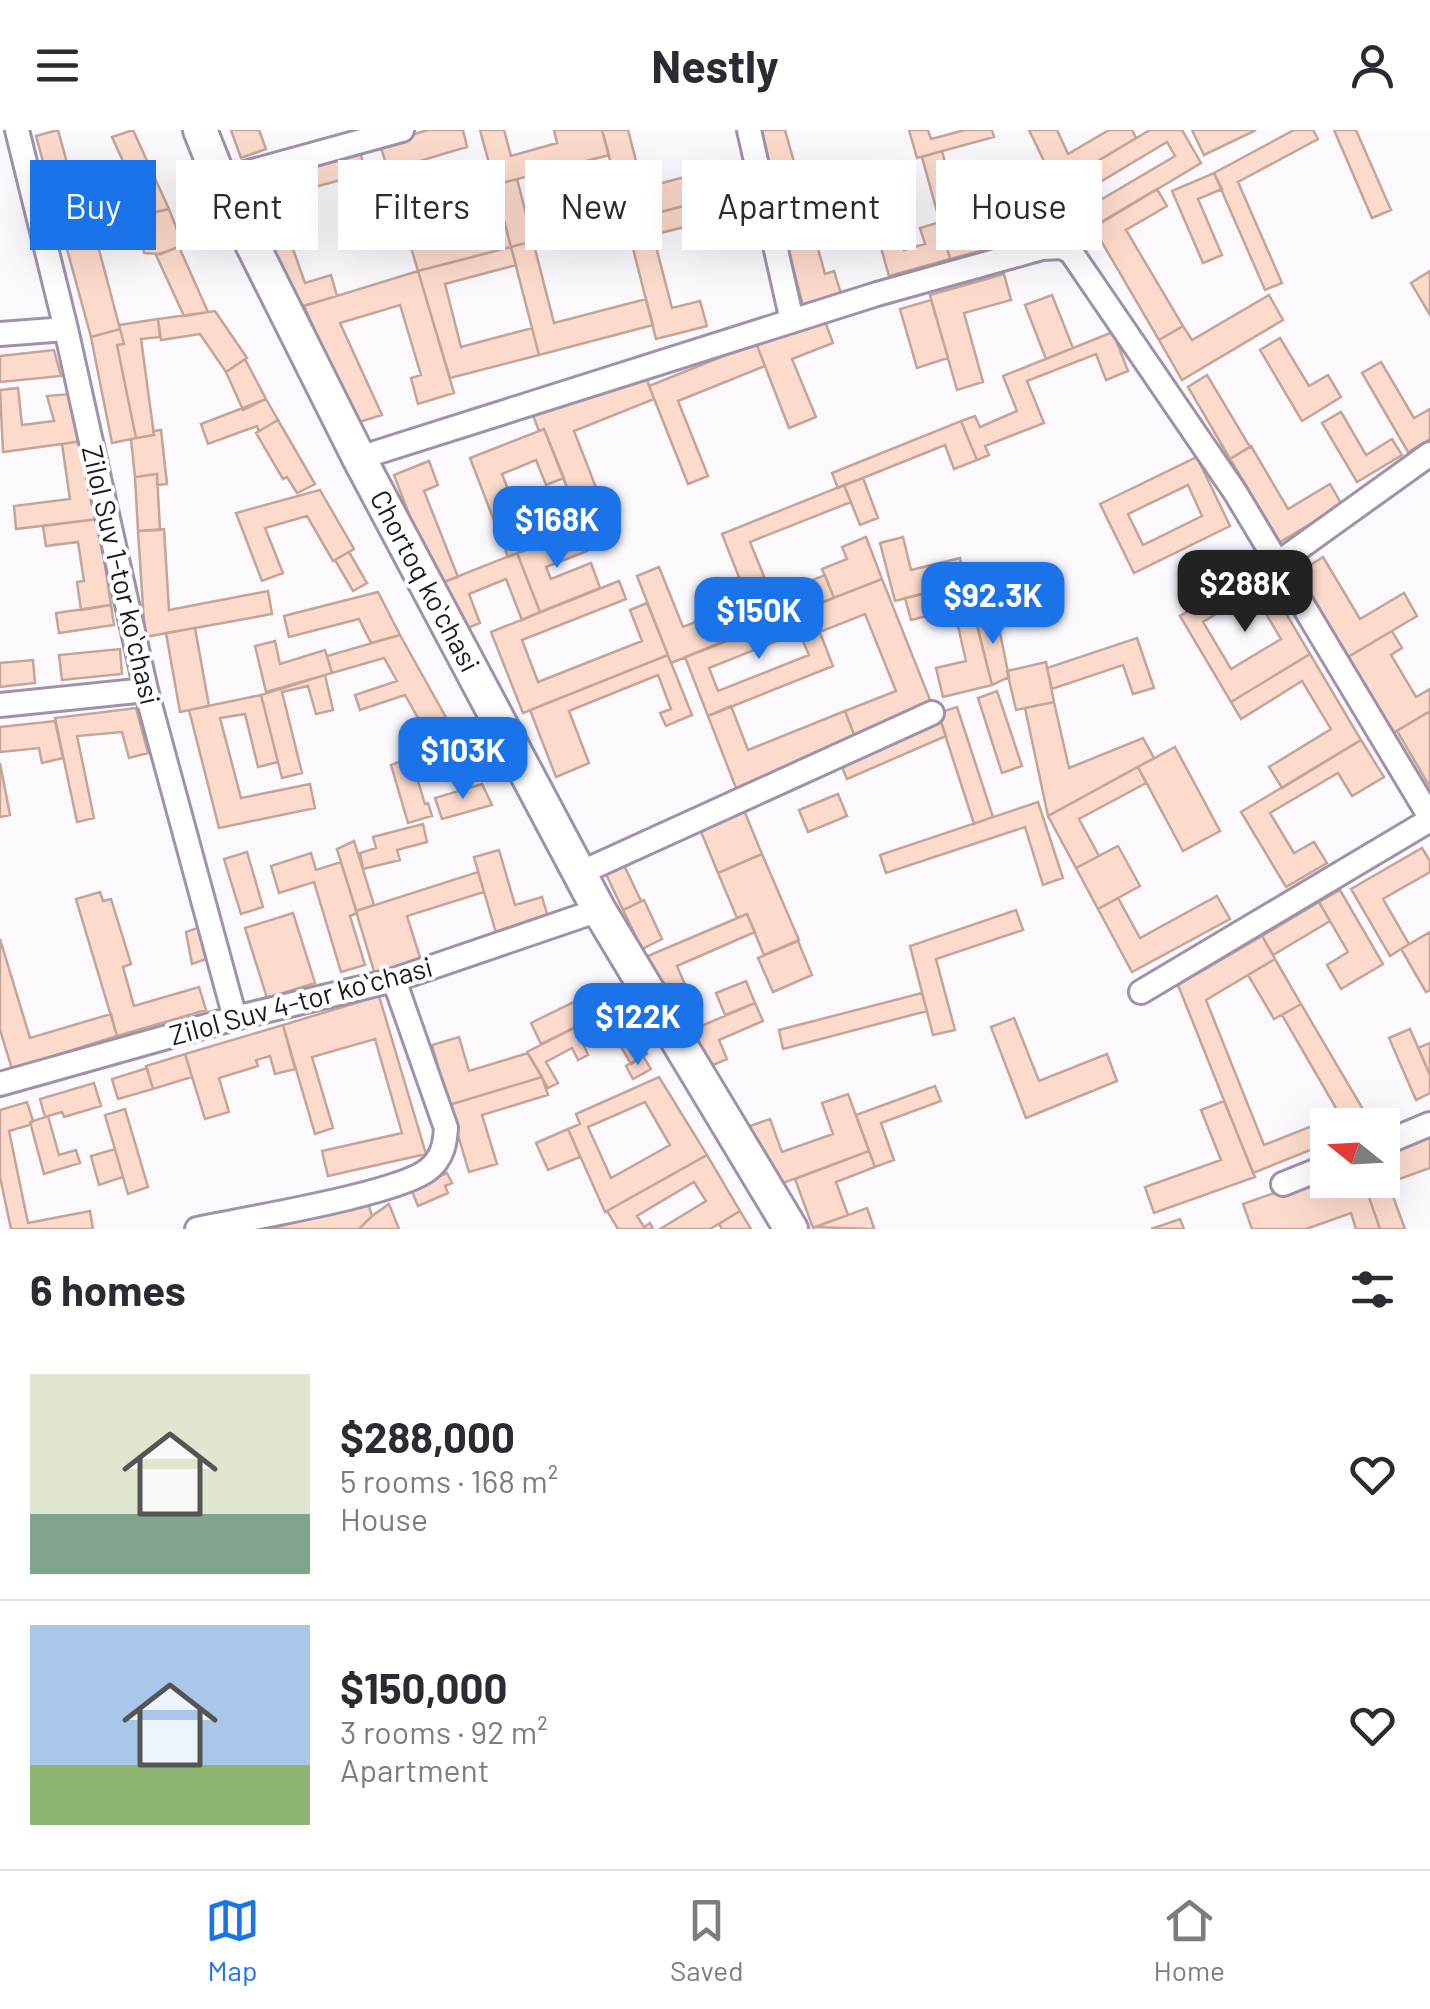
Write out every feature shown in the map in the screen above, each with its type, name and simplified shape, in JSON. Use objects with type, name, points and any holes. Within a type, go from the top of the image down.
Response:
[{"type":"main road","name":"Chortoq koʻchasi","points":[[200,130],[212,160]]},
{"type":"main road","name":"Chortoq koʻchasi","points":[[255,250],[359,458],[599,910],[791,1229]]},
{"type":"street","name":"Zilol Suv 1-tor koʻchasi","points":[[16,130],[66,328],[146,690],[236,1018]]},
{"type":"street","points":[[293,160],[402,130]]},
{"type":"street","points":[[749,130],[792,321]]},
{"type":"street","points":[[359,458],[792,321],[1042,248],[1061,247],[1071,252],[1235,492],[1430,818],[1141,992]]},
{"type":"street","points":[[0,334],[66,328]]},
{"type":"street","points":[[1278,563],[1430,454]]},
{"type":"street","points":[[0,706],[146,690]]},
{"type":"street","points":[[580,873],[932,712]]},
{"type":"street","name":"Zilol Suv 4-tor koʻchasi","points":[[0,1084],[236,1018],[394,980],[599,910]]},
{"type":"street","points":[[198,1229],[396,1186],[427,1172],[440,1157],[446,1128],[394,980]]},
{"type":"street","points":[[1400,1136],[1430,1124]]},
{"type":"street","points":[[1283,1184],[1310,1173]]},
{"type":"building","points":[[58,130],[66,160],[43,160],[36,136]]},
{"type":"building","points":[[133,130],[147,160],[122,160],[112,137]]},
{"type":"building","points":[[231,130],[259,130],[266,149],[241,158]]},
{"type":"building","points":[[428,130],[463,130],[467,147],[423,160],[385,160],[380,144]]},
{"type":"building","points":[[480,130],[504,130],[511,156],[557,143],[554,130],[602,130],[609,155],[590,160],[525,160],[525,177],[505,182],[505,160],[488,160]]},
{"type":"building","points":[[602,130],[628,130],[636,160],[610,160]]},
{"type":"building","points":[[756,130],[785,130],[793,160],[764,160]]},
{"type":"building","points":[[909,130],[928,130],[931,139],[965,130],[992,130],[994,137],[917,158]]},
{"type":"building","points":[[1029,130],[1057,130],[1068,154],[1109,130],[1132,130],[1136,138],[1099,160],[1043,160]]},
{"type":"building","points":[[1150,130],[1182,130],[1201,163],[1102,222],[1102,199],[1175,156],[1167,142],[1102,181],[1100,160]]},
{"type":"building","points":[[1192,130],[1256,130],[1204,155]]},
{"type":"building","points":[[1294,130],[1313,130],[1318,139],[1238,182],[1282,283],[1265,290],[1214,173]]},
{"type":"building","points":[[1334,130],[1356,130],[1391,210],[1372,218]]},
{"type":"building","points":[[359,149],[362,160],[338,160],[338,181],[318,186],[318,161]]},
{"type":"building","points":[[942,151],[944,160],[936,160],[936,208],[922,157]]},
{"type":"building","points":[[1214,173],[1222,189],[1198,199],[1222,255],[1203,263],[1172,191]]},
{"type":"building","points":[[682,178],[682,206],[662,212],[662,183]]},
{"type":"building","points":[[517,179],[525,210],[525,243],[511,247],[505,224],[505,182]]},
{"type":"building","points":[[156,180],[169,209],[156,212]]},
{"type":"building","points":[[1157,189],[1167,206],[1126,230],[1183,326],[1159,340],[1102,242],[1102,222]]},
{"type":"building","points":[[682,206],[682,228],[662,233],[662,212]]},
{"type":"building","points":[[169,209],[176,227],[176,248],[161,254],[144,253],[143,250],[156,250],[156,212]]},
{"type":"building","points":[[936,223],[936,250],[948,250],[950,259],[889,276],[882,250],[916,250],[925,244],[920,228]]},
{"type":"building","points":[[505,225],[511,247],[505,249]]},
{"type":"building","points":[[525,243],[525,250],[535,250],[554,323],[646,299],[653,325],[539,355],[511,247]]},
{"type":"building","points":[[511,247],[516,265],[445,284],[461,347],[532,328],[539,355],[450,378],[418,271]]},
{"type":"building","points":[[67,250],[99,250],[120,329],[91,337]]},
{"type":"building","points":[[180,250],[208,312],[184,316],[156,255]]},
{"type":"building","points":[[275,250],[293,250],[305,283],[331,275],[337,296],[296,308]]},
{"type":"building","points":[[412,250],[499,250],[418,271]]},
{"type":"building","points":[[633,250],[657,250],[672,308],[700,301],[707,326],[656,339]]},
{"type":"building","points":[[788,250],[818,250],[825,274],[834,271],[841,294],[803,305]]},
{"type":"building","points":[[948,250],[984,250],[950,259]]},
{"type":"building","points":[[418,271],[454,393],[418,404],[411,378],[421,375],[400,305],[340,323],[382,415],[356,423],[304,306]]},
{"type":"building","points":[[1430,271],[1430,315],[1411,283]]},
{"type":"building","points":[[1004,274],[1011,300],[964,313],[983,382],[957,390],[930,295]]},
{"type":"building","points":[[1052,295],[1073,348],[1046,359],[1025,305]]},
{"type":"building","points":[[1269,295],[1283,320],[1182,380],[1159,340],[1183,326],[1192,340]]},
{"type":"building","points":[[931,300],[948,358],[917,368],[900,309]]},
{"type":"building","points":[[215,311],[247,358],[226,372],[200,334],[161,340],[158,319]]},
{"type":"building","points":[[823,316],[833,343],[792,359],[816,417],[789,428],[756,343]]},
{"type":"building","points":[[158,319],[160,337],[141,339],[154,435],[136,438],[117,345],[124,344],[119,325]]},
{"type":"building","points":[[120,329],[124,344],[117,345],[136,438],[112,443],[91,337]]},
{"type":"building","points":[[1113,332],[1128,371],[1106,380],[1096,354],[1027,381],[1044,423],[985,446],[989,455],[977,460],[961,421],[975,416],[980,427],[1017,411],[1003,376]]},
{"type":"building","points":[[1280,338],[1309,386],[1328,375],[1341,397],[1302,421],[1260,350]]},
{"type":"building","points":[[756,343],[765,366],[678,401],[708,476],[688,484],[649,386]]},
{"type":"building","points":[[54,350],[61,376],[0,382],[0,356]]},
{"type":"building","points":[[245,359],[266,399],[243,410],[226,372]]},
{"type":"building","points":[[1381,362],[1414,418],[1430,409],[1430,439],[1408,452],[1362,373]]},
{"type":"building","points":[[643,369],[654,399],[574,431],[602,503],[577,513],[544,429],[539,431],[532,413]]},
{"type":"building","points":[[1207,375],[1250,447],[1230,459],[1188,387]]},
{"type":"building","points":[[18,388],[22,425],[54,421],[47,396],[71,394],[84,441],[3,452],[0,390]]},
{"type":"building","points":[[266,399],[278,420],[259,431],[257,426],[208,444],[201,424]]},
{"type":"building","points":[[1341,412],[1366,455],[1392,439],[1402,455],[1357,482],[1322,423]]},
{"type":"building","points":[[278,420],[315,484],[297,493],[287,477],[283,479],[256,433]]},
{"type":"building","points":[[961,421],[977,460],[954,469],[945,445],[838,488],[832,473]]},
{"type":"building","points":[[544,429],[564,478],[546,485],[536,460],[502,474],[531,548],[508,557],[470,458]]},
{"type":"building","points":[[161,430],[167,484],[157,485],[157,474],[135,477],[131,439]]},
{"type":"building","points":[[87,440],[98,519],[16,529],[14,506],[70,499],[62,444]]},
{"type":"building","points":[[1251,446],[1288,509],[1330,484],[1342,505],[1280,542],[1230,459]]},
{"type":"building","points":[[1197,457],[1230,526],[1134,573],[1100,504]],"holes":[[[1188,485],[1202,516],[1143,545],[1128,514]]]},
{"type":"building","points":[[429,461],[438,485],[424,491],[458,577],[436,585],[394,475]]},
{"type":"building","points":[[157,474],[160,530],[138,531],[135,477]]},
{"type":"building","points":[[863,478],[878,518],[860,525],[844,485]]},
{"type":"building","points":[[844,485],[851,502],[750,542],[772,596],[825,575],[834,598],[759,628],[722,534]]},
{"type":"building","points":[[320,490],[354,549],[333,561],[307,516],[265,528],[283,573],[262,581],[236,513]]},
{"type":"building","points":[[98,519],[111,605],[81,610],[77,582],[84,581],[78,542],[46,546],[43,526]]},
{"type":"building","points":[[164,529],[169,610],[268,591],[272,614],[145,637],[138,531]]},
{"type":"building","points":[[578,529],[587,551],[546,567],[551,579],[591,563],[600,588],[540,612],[517,553]]},
{"type":"building","points":[[866,537],[882,579],[834,598],[822,569],[847,559],[842,547]]},
{"type":"building","points":[[903,537],[911,570],[960,558],[966,583],[895,601],[880,543]]},
{"type":"building","points":[[349,552],[367,583],[353,591],[335,560]]},
{"type":"building","points":[[517,553],[540,612],[522,620],[506,579],[469,594],[480,623],[455,633],[436,585]]},
{"type":"building","points":[[1323,557],[1360,619],[1404,593],[1417,616],[1348,657],[1298,573]]},
{"type":"building","points":[[659,567],[683,627],[748,601],[759,628],[671,663],[637,576]]},
{"type":"building","points":[[1259,568],[1310,654],[1231,702],[1180,616]],"holes":[[[1253,592],[1281,639],[1231,669],[1203,622]]]},
{"type":"building","points":[[882,579],[934,710],[856,740],[845,711],[896,691],[865,614],[820,632],[810,607]]},
{"type":"building","points":[[619,581],[626,599],[522,640],[538,682],[642,641],[630,610],[647,603],[668,655],[523,713],[491,632]]},
{"type":"building","points":[[967,583],[992,685],[943,697],[936,668],[966,661],[954,609],[911,620],[905,598]]},
{"type":"building","points":[[378,592],[400,635],[371,643],[359,619],[289,637],[284,616]]},
{"type":"building","points":[[111,605],[114,625],[59,633],[56,613]]},
{"type":"building","points":[[810,607],[833,666],[708,716],[685,657]],"holes":[[[799,632],[809,655],[718,691],[709,668]]]},
{"type":"building","points":[[996,613],[1009,677],[992,685],[975,618]]},
{"type":"building","points":[[195,628],[209,706],[180,712],[166,633]]},
{"type":"building","points":[[1392,631],[1402,648],[1391,655],[1416,697],[1430,689],[1430,711],[1393,733],[1348,657]]},
{"type":"building","points":[[400,635],[458,739],[436,750],[405,695],[360,710],[355,695],[397,681],[384,658],[332,673],[327,656]]},
{"type":"building","points":[[1137,638],[1154,688],[1133,694],[1123,665],[1052,689],[1047,668]]},
{"type":"building","points":[[275,641],[280,664],[325,650],[332,673],[266,692],[255,646]]},
{"type":"building","points":[[120,649],[122,674],[62,680],[59,655]]},
{"type":"building","points":[[1310,654],[1361,740],[1282,788],[1269,767],[1331,729],[1302,681],[1241,719],[1231,702]]},
{"type":"building","points":[[668,655],[692,715],[666,726],[660,713],[671,709],[658,675],[569,711],[589,763],[556,777],[530,710]]},
{"type":"building","points":[[33,660],[35,683],[0,687],[0,663]]},
{"type":"building","points":[[1046,662],[1054,702],[1016,710],[1007,671]]},
{"type":"building","points":[[325,675],[333,710],[316,714],[308,686],[282,692],[302,773],[282,778],[261,695]]},
{"type":"building","points":[[997,691],[1022,766],[1002,773],[978,698]]},
{"type":"building","points":[[261,695],[278,762],[258,767],[245,714],[220,718],[241,798],[310,784],[315,808],[219,828],[189,710]]},
{"type":"building","points":[[1054,702],[1069,768],[1143,738],[1154,758],[1048,816],[1025,708]]},
{"type":"building","points":[[731,706],[748,750],[845,711],[856,740],[736,788],[708,716]]},
{"type":"building","points":[[957,707],[993,817],[974,824],[938,713]]},
{"type":"building","points":[[136,708],[148,753],[129,758],[122,732],[77,736],[94,818],[77,822],[55,718]]},
{"type":"building","points":[[1430,711],[1430,787],[1397,731]]},
{"type":"building","points":[[938,713],[946,736],[847,779],[838,757]]},
{"type":"building","points":[[55,721],[63,758],[42,763],[39,748],[0,752],[0,727]]},
{"type":"building","points":[[458,739],[470,761],[417,778],[432,816],[408,823],[391,765]]},
{"type":"building","points":[[1361,740],[1384,777],[1352,796],[1338,773],[1270,813],[1294,853],[1314,842],[1327,863],[1286,887],[1241,812]]},
{"type":"building","points":[[1175,747],[1220,831],[1183,851],[1138,767]]},
{"type":"building","points":[[0,763],[10,815],[0,817]]},
{"type":"building","points":[[1138,767],[1146,783],[1079,819],[1099,856],[1076,868],[1048,816]]},
{"type":"building","points":[[482,784],[492,805],[442,819],[435,798]]},
{"type":"building","points":[[838,794],[847,816],[808,832],[799,810]]},
{"type":"building","points":[[1038,802],[1063,878],[1043,885],[1025,827],[886,873],[880,855]]},
{"type":"building","points":[[741,803],[762,854],[718,873],[697,822]]},
{"type":"building","points":[[423,824],[427,842],[397,850],[400,860],[363,869],[360,853],[376,848],[373,837]]},
{"type":"building","points":[[354,841],[374,905],[356,911],[337,849]]},
{"type":"building","points":[[1118,846],[1140,886],[1098,909],[1076,868]]},
{"type":"building","points":[[1422,848],[1430,861],[1430,872],[1383,899],[1409,944],[1390,956],[1351,889]]},
{"type":"building","points":[[499,850],[515,905],[542,897],[548,917],[496,933],[474,857]]},
{"type":"building","points":[[247,852],[263,907],[241,914],[224,859]]},
{"type":"building","points":[[311,853],[316,870],[341,862],[357,913],[350,916],[365,965],[341,972],[314,882],[279,893],[271,866]]},
{"type":"building","points":[[762,854],[799,940],[764,955],[747,914],[737,918],[718,873]]},
{"type":"building","points":[[622,861],[641,901],[623,910],[604,870]]},
{"type":"building","points":[[478,872],[484,892],[407,916],[422,964],[376,978],[356,911]]},
{"type":"building","points":[[1340,890],[1383,964],[1341,989],[1327,965],[1348,952],[1319,902]]},
{"type":"building","points":[[100,892],[103,901],[111,899],[131,964],[123,967],[134,1006],[199,987],[206,1010],[117,1036],[76,899]]},
{"type":"building","points":[[1217,896],[1230,919],[1132,972],[1098,909],[1118,898],[1140,938]]},
{"type":"building","points":[[644,900],[662,939],[642,949],[623,910]]},
{"type":"building","points":[[1319,902],[1330,921],[1273,955],[1262,936]]},
{"type":"building","points":[[1016,910],[1023,930],[936,959],[955,1030],[933,1035],[910,946]]},
{"type":"building","points":[[293,913],[315,983],[267,998],[245,928]]},
{"type":"building","points":[[747,914],[755,932],[677,966],[702,1025],[681,1035],[648,956]]},
{"type":"building","points":[[200,927],[209,958],[192,964],[186,932]]},
{"type":"building","points":[[1430,932],[1430,990],[1426,992],[1401,949]]},
{"type":"building","points":[[1262,936],[1275,959],[1206,1000],[1264,1145],[1310,1127],[1310,1150],[1253,1173],[1178,985]]},
{"type":"building","points":[[0,939],[30,1038],[111,1014],[117,1036],[12,1069],[0,1030]]},
{"type":"building","points":[[798,941],[812,975],[773,992],[758,958]]},
{"type":"building","points":[[1275,959],[1301,1004],[1274,1019],[1248,975]]},
{"type":"building","points":[[746,981],[755,1003],[725,1015],[716,993]]},
{"type":"building","points":[[592,993],[602,1014],[541,1044],[531,1023]]},
{"type":"building","points":[[922,993],[927,1011],[783,1049],[779,1030]]},
{"type":"building","points":[[379,996],[426,1154],[328,1176],[322,1151],[402,1133],[375,1039],[312,1057],[333,1128],[315,1134],[283,1025]]},
{"type":"building","points":[[755,1003],[763,1021],[719,1040],[727,1059],[708,1067],[692,1030]]},
{"type":"building","points":[[1301,1004],[1362,1108],[1336,1108],[1282,1015]]},
{"type":"building","points":[[617,1007],[628,1032],[616,1038],[612,1029],[585,1046],[576,1027]]},
{"type":"building","points":[[1014,1018],[1039,1081],[1107,1054],[1117,1081],[1026,1118],[991,1027]]},
{"type":"building","points":[[283,1025],[295,1069],[275,1074],[270,1056],[256,1060],[258,1066],[219,1078],[229,1112],[205,1119],[185,1054]]},
{"type":"building","points":[[576,1027],[588,1055],[578,1060],[572,1048],[546,1062],[558,1083],[548,1088],[527,1052]]},
{"type":"building","points":[[633,1029],[647,1054],[631,1064],[616,1038]]},
{"type":"building","points":[[1410,1029],[1430,1075],[1430,1093],[1416,1100],[1389,1038]]},
{"type":"building","points":[[459,1037],[469,1071],[528,1053],[542,1077],[449,1105],[432,1045]]},
{"type":"building","points":[[1430,1043],[1430,1075],[1418,1048]]},
{"type":"building","points":[[185,1054],[192,1077],[153,1089],[146,1066]]},
{"type":"building","points":[[643,1056],[651,1069],[633,1079],[626,1066]]},
{"type":"building","points":[[147,1068],[153,1089],[118,1099],[112,1079]]},
{"type":"building","points":[[542,1077],[548,1095],[482,1115],[497,1164],[469,1172],[449,1105]]},
{"type":"building","points":[[659,1077],[707,1155],[605,1212],[568,1129],[580,1124],[576,1114]],"holes":[[[645,1102],[670,1145],[611,1178],[588,1127]]]},
{"type":"building","points":[[94,1083],[101,1106],[64,1117],[62,1112],[45,1117],[40,1099]]},
{"type":"building","points":[[935,1086],[941,1101],[881,1123],[894,1160],[875,1167],[856,1115]]},
{"type":"building","points":[[848,1094],[869,1151],[770,1188],[747,1127],[770,1119],[782,1152],[833,1134],[822,1103]]},
{"type":"building","points":[[1224,1101],[1255,1177],[1154,1213],[1145,1187],[1221,1160],[1201,1110]]},
{"type":"building","points":[[27,1102],[33,1121],[9,1131],[28,1223],[90,1211],[93,1229],[11,1229],[0,1177],[0,1110]]},
{"type":"building","points":[[125,1109],[148,1187],[128,1194],[105,1115]]},
{"type":"building","points":[[48,1116],[59,1155],[76,1150],[80,1163],[44,1174],[30,1122]]},
{"type":"building","points":[[568,1129],[580,1157],[548,1170],[536,1143]]},
{"type":"building","points":[[1430,1137],[1430,1168],[1400,1179],[1400,1148]]},
{"type":"building","points":[[115,1149],[123,1177],[99,1185],[91,1156]]},
{"type":"building","points":[[869,1151],[875,1167],[836,1182],[848,1215],[813,1228],[795,1179]]},
{"type":"building","points":[[707,1155],[740,1211],[710,1229],[660,1229],[706,1201],[694,1182],[637,1216],[644,1227],[650,1223],[653,1229],[618,1229],[607,1211]]},
{"type":"building","points":[[447,1173],[452,1183],[445,1186],[448,1193],[418,1206],[411,1189]]},
{"type":"building","points":[[1310,1180],[1310,1198],[1369,1198],[1380,1229],[1356,1229],[1351,1213],[1306,1229],[1252,1229],[1243,1204]]},
{"type":"building","points":[[1369,1198],[1394,1198],[1405,1229],[1380,1229]]},
{"type":"building","points":[[368,1203],[372,1216],[359,1229],[270,1229]]},
{"type":"building","points":[[389,1204],[399,1229],[359,1229],[372,1216]]},
{"type":"building","points":[[867,1208],[874,1228],[815,1227]]},
{"type":"building","points":[[740,1211],[751,1229],[722,1229],[719,1224]]},
{"type":"building","points":[[1180,1219],[1184,1229],[1151,1229]]}]
